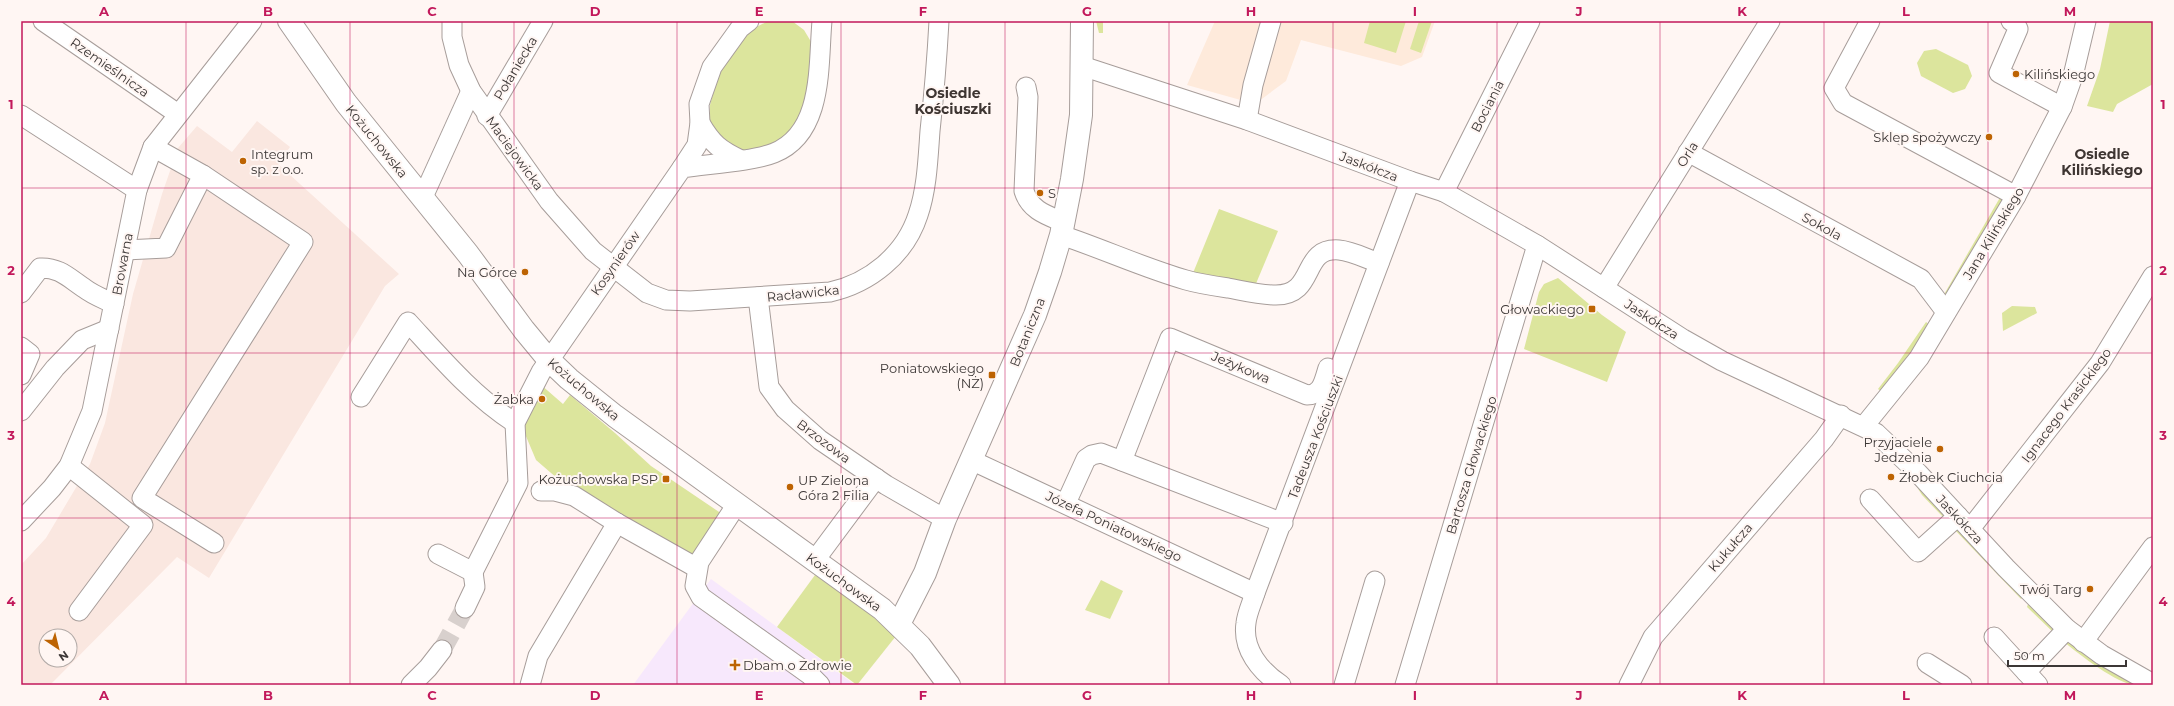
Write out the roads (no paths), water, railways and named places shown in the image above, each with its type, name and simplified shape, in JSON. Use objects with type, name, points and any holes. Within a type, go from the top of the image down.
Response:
[{"type":"main road","name":"Kożuchowska","points":[[290,21],[346,103],[423,197],[548,359],[569,379],[615,416],[874,602],[899,624],[920,646],[949,685]]},
{"type":"main road","name":"Botaniczna","points":[[899,624],[921,580],[1035,315],[1062,228],[1081,115],[1082,21]]},
{"type":"main road","points":[[874,602],[894,598],[909,591],[921,580]]},
{"type":"street","name":"Rzemieślnicza","points":[[43,21],[178,114]]},
{"type":"street","name":"Browarna","points":[[21,521],[52,488],[69,466],[92,412],[137,190],[153,147],[252,21]]},
{"type":"street","name":"Maciejowicka","points":[[452,21],[452,38],[459,65],[471,91],[487,116],[549,200],[593,251],[612,267]]},
{"type":"street","name":"Połaniecka","points":[[487,116],[543,21]]},
{"type":"street","name":"Kosynierów","points":[[515,423],[548,359],[697,145],[700,123],[699,104],[712,67],[740,28],[749,21]]},
{"type":"street","points":[[682,168],[741,160],[774,153],[788,146],[802,132],[810,115],[815,95],[821,28],[807,21]]},
{"type":"street","name":"Racławicka","points":[[612,267],[646,293],[666,300],[690,301],[830,292],[852,286],[886,264],[905,242],[918,215],[922,200],[935,79],[939,21]]},
{"type":"street","points":[[1247,120],[1253,85],[1271,21]]},
{"type":"street","name":"Bociania","points":[[1444,192],[1530,21]]},
{"type":"street","name":"Orla","points":[[1604,288],[1770,21]]},
{"type":"street","points":[[1870,21],[1834,88],[1843,103],[2016,196]]},
{"type":"street","points":[[2011,21],[2015,23],[2018,29],[1999,73],[2062,107]]},
{"type":"street","name":"Jana Kilińskiego","points":[[1864,426],[1919,358],[2016,196],[2062,107],[2073,76],[2086,21]]},
{"type":"street","name":"Jaskółcza","points":[[1082,66],[1247,120],[1410,181],[1444,192],[1537,245],[1683,339],[1722,361],[1864,426],[1887,441],[2067,629],[2083,642],[2119,666],[2153,684]]},
{"type":"street","points":[[1026,87],[1028,97],[1024,191],[1028,200],[1036,210],[1062,228],[1186,280],[1257,294],[1276,295],[1292,292],[1299,288],[1314,259],[1321,254],[1331,251],[1345,251],[1379,263]]},
{"type":"street","points":[[423,197],[471,91]]},
{"type":"street","points":[[21,115],[137,190]]},
{"type":"street","name":"Kosynierów","points":[[700,123],[709,139],[720,150],[741,160]]},
{"type":"street","points":[[153,147],[203,175],[302,242],[142,498],[214,543]]},
{"type":"street","name":"Sokola","points":[[1688,152],[1921,280],[1946,312]]},
{"type":"street","points":[[125,250],[166,248],[203,175]]},
{"type":"street","name":"Tadeusza Kościuszki","points":[[1280,685],[1260,667],[1252,656],[1248,645],[1246,622],[1255,593],[1283,523],[1410,181]]},
{"type":"street","name":"Bartosza Głowackiego","points":[[1405,685],[1537,245]]},
{"type":"street","points":[[21,293],[40,268],[48,268],[63,272],[84,288],[114,304]]},
{"type":"street","name":"Ignacego Krasickiego","points":[[1870,499],[1918,552],[1964,523],[2100,363],[2153,276]]},
{"type":"street","name":"Jeżykowa","points":[[1122,461],[1170,338],[1307,395],[1314,395],[1322,386],[1347,314],[1373,281]]},
{"type":"street","name":"Brzozowa","points":[[758,297],[769,387],[775,397],[810,434],[876,478],[946,519]]},
{"type":"street","points":[[361,397],[408,322],[464,382],[494,409],[515,423],[518,483],[473,572],[475,587],[466,608]]},
{"type":"street","points":[[21,411],[34,394],[82,340],[109,329]]},
{"type":"street","points":[[21,347],[30,354],[21,375]]},
{"type":"street","points":[[21,380],[34,394]]},
{"type":"street","name":"Kukułcza","points":[[1629,685],[1653,637],[1824,440],[1841,415]]},
{"type":"street","points":[[1066,503],[1086,459],[1092,455],[1101,453],[1283,523]]},
{"type":"street","name":"Józefa Poniatowskiego","points":[[973,461],[1066,503],[1255,593]]},
{"type":"street","points":[[69,466],[143,526],[79,611]]},
{"type":"street","points":[[814,560],[876,478]]},
{"type":"street","points":[[541,491],[555,491],[574,496],[617,523],[697,568]]},
{"type":"street","points":[[737,504],[699,562],[695,586],[701,597],[810,675],[820,685]]},
{"type":"street","points":[[530,685],[538,656],[617,523]]},
{"type":"street","points":[[2083,642],[2153,548]]},
{"type":"street","points":[[438,554],[473,572]]},
{"type":"street","points":[[1344,685],[1375,581]]},
{"type":"street","points":[[1994,637],[2032,678],[2067,629]]},
{"type":"street","points":[[411,685],[428,668],[442,650]]},
{"type":"street","points":[[1927,663],[1962,685]]},
{"type":"tunnel","points":[[442,650],[465,608]]},
{"type":"place","name":"Kilińskiego","points":[[2016,74]]},
{"type":"place","name":"Sklep spożywczy","points":[[1989,137]]},
{"type":"place","name":"Integrum sp. z o.o.","points":[[243,161]]},
{"type":"place","name":"S","points":[[1040,193]]},
{"type":"place","name":"Na Górce","points":[[525,272]]},
{"type":"place","name":"Głowackiego","points":[[1592,309]]},
{"type":"place","name":"Poniatowskiego (NŻ)","points":[[992,375]]},
{"type":"place","name":"Żabka","points":[[542,399]]},
{"type":"place","name":"Przyjaciele Jedzenia","points":[[1940,449]]},
{"type":"place","name":"Żłobek Ciuchcia","points":[[1891,477]]},
{"type":"place","name":"Kożuchowska PSP","points":[[666,479]]},
{"type":"place","name":"UP Zielona Góra 2 Filia","points":[[790,487]]},
{"type":"place","name":"Twój Targ","points":[[2090,589]]},
{"type":"place","name":"Dbam o Zdrowie","points":[[735,665]]},
{"type":"district","name":"Osiedle Kościuszki","points":[[953,102]]},
{"type":"district","name":"Osiedle Kilińskiego","points":[[2102,162]]}]
